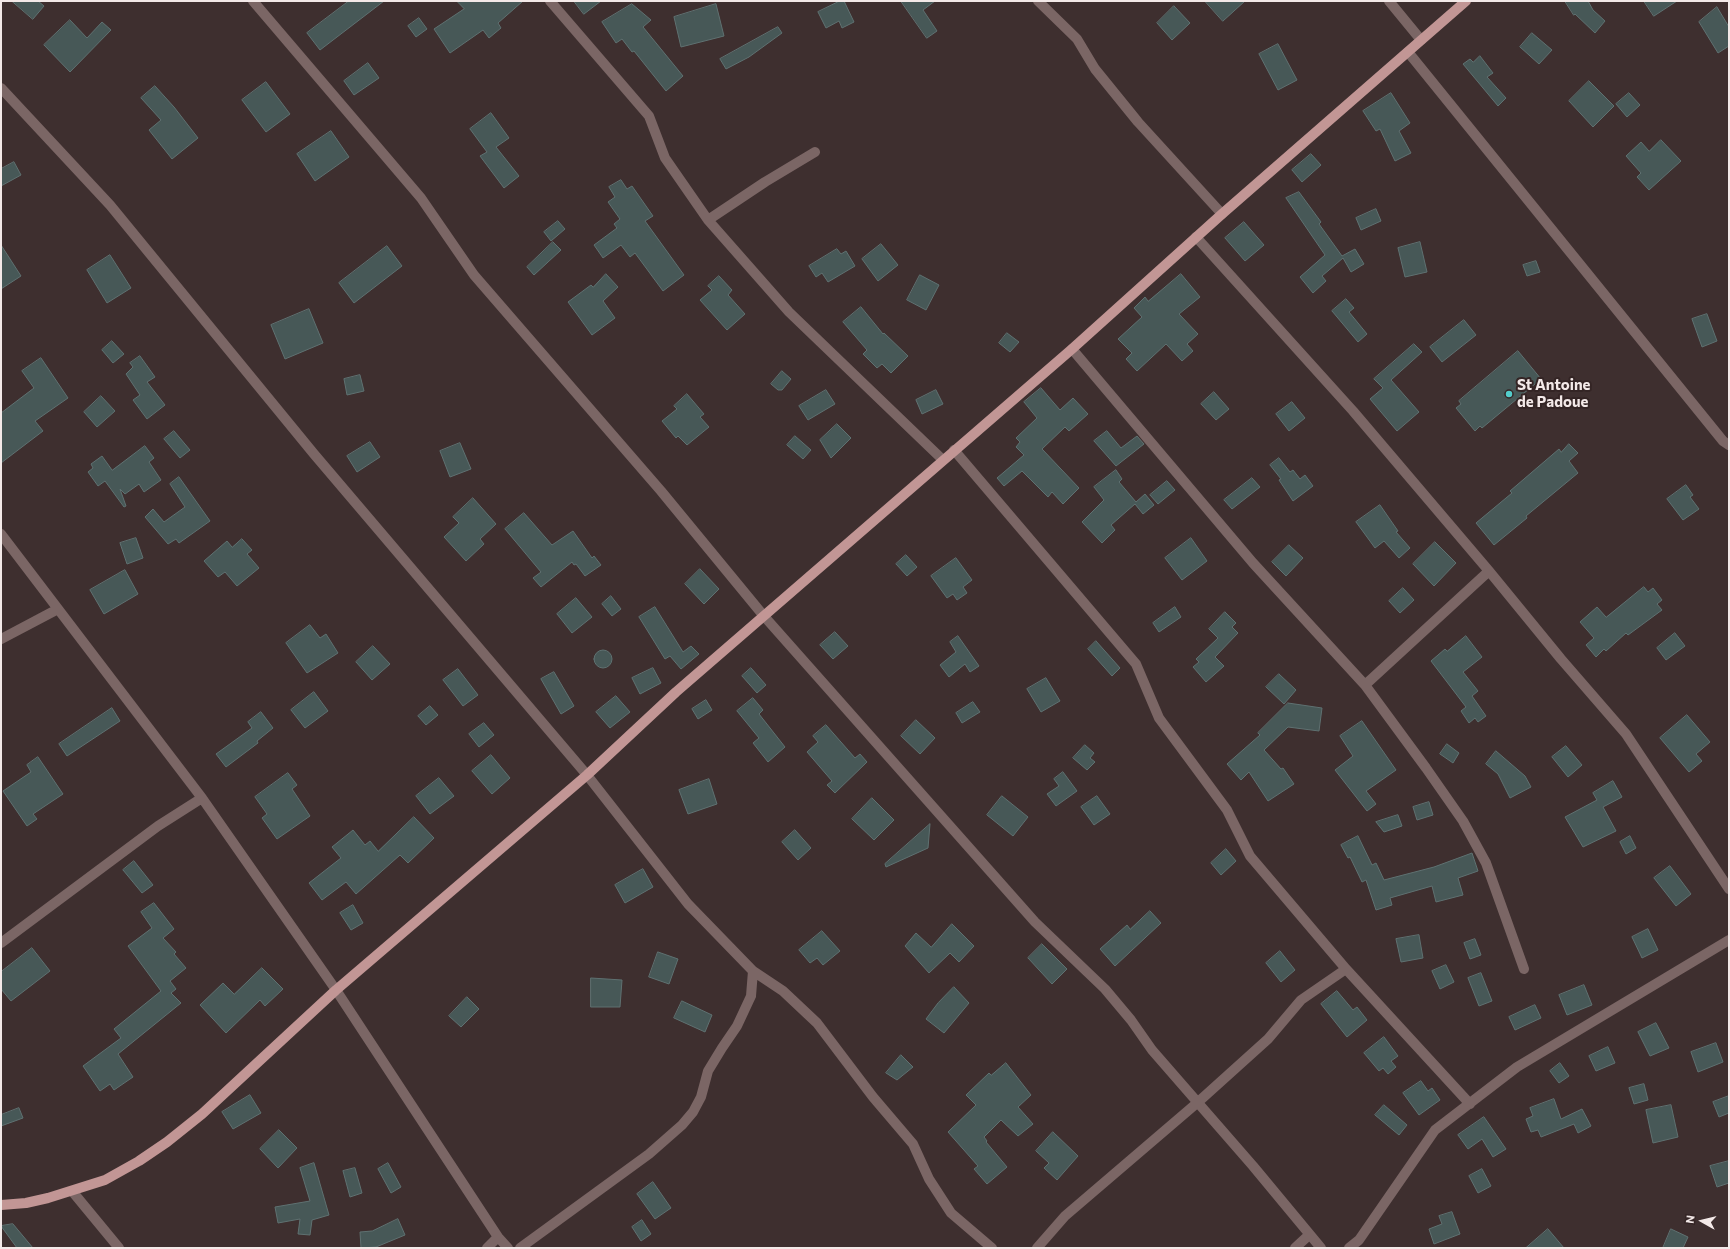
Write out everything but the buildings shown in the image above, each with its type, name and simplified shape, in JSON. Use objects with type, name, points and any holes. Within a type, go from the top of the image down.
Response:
[{"type":"main road","points":[[1,1206],[26,1203],[72,1191],[104,1180],[139,1161],[202,1114],[336,990],[587,774],[676,692],[1072,349],[1222,214],[1466,1]]},
{"type":"street","points":[[253,1],[421,198],[474,275],[661,491],[763,616],[1035,922],[1105,989],[1131,1020],[1152,1050],[1253,1166],[1321,1248]]},
{"type":"street","points":[[550,1],[649,116],[666,158],[708,220],[789,312],[943,460]]},
{"type":"street","points":[[1038,1],[1077,39],[1095,69],[1138,122],[1222,214]]},
{"type":"street","points":[[1389,1],[1421,40]]},
{"type":"street","points":[[1408,52],[1723,441],[1729,445]]},
{"type":"street","points":[[1,88],[110,205],[314,454],[587,774],[688,904],[753,971],[783,991],[817,1023],[873,1097],[913,1144],[929,1179],[951,1213],[992,1248]]},
{"type":"street","points":[[708,220],[765,182],[815,152]]},
{"type":"street","points":[[1196,237],[1353,411],[1489,571],[1561,659],[1626,734],[1729,889]]},
{"type":"street","points":[[1072,349],[1253,563],[1365,685],[1463,821],[1486,863],[1524,969]]},
{"type":"street","points":[[954,450],[1136,664],[1160,718],[1227,810],[1250,856],[1346,969],[1470,1104]]},
{"type":"street","points":[[1,534],[202,798],[336,990],[498,1237],[508,1248]]},
{"type":"street","points":[[1365,685],[1489,571]]},
{"type":"street","points":[[1,639],[58,609]]},
{"type":"street","points":[[1,943],[158,826],[202,798]]},
{"type":"street","points":[[1349,1248],[1359,1244],[1435,1130],[1517,1067],[1729,940]]},
{"type":"street","points":[[1039,1248],[1065,1216],[1197,1103],[1268,1039],[1301,1000],[1346,969]]},
{"type":"street","points":[[520,1248],[649,1154],[682,1125],[693,1112],[701,1098],[708,1071],[737,1026],[751,996],[753,971]]},
{"type":"street","points":[[72,1191],[119,1248]]},
{"type":"street","points":[[1296,1248],[1309,1235]]},
{"type":"street","points":[[487,1248],[498,1237]]},
{"type":"place","name":"St Antoine de Padoue","points":[[1509,394]]}]
